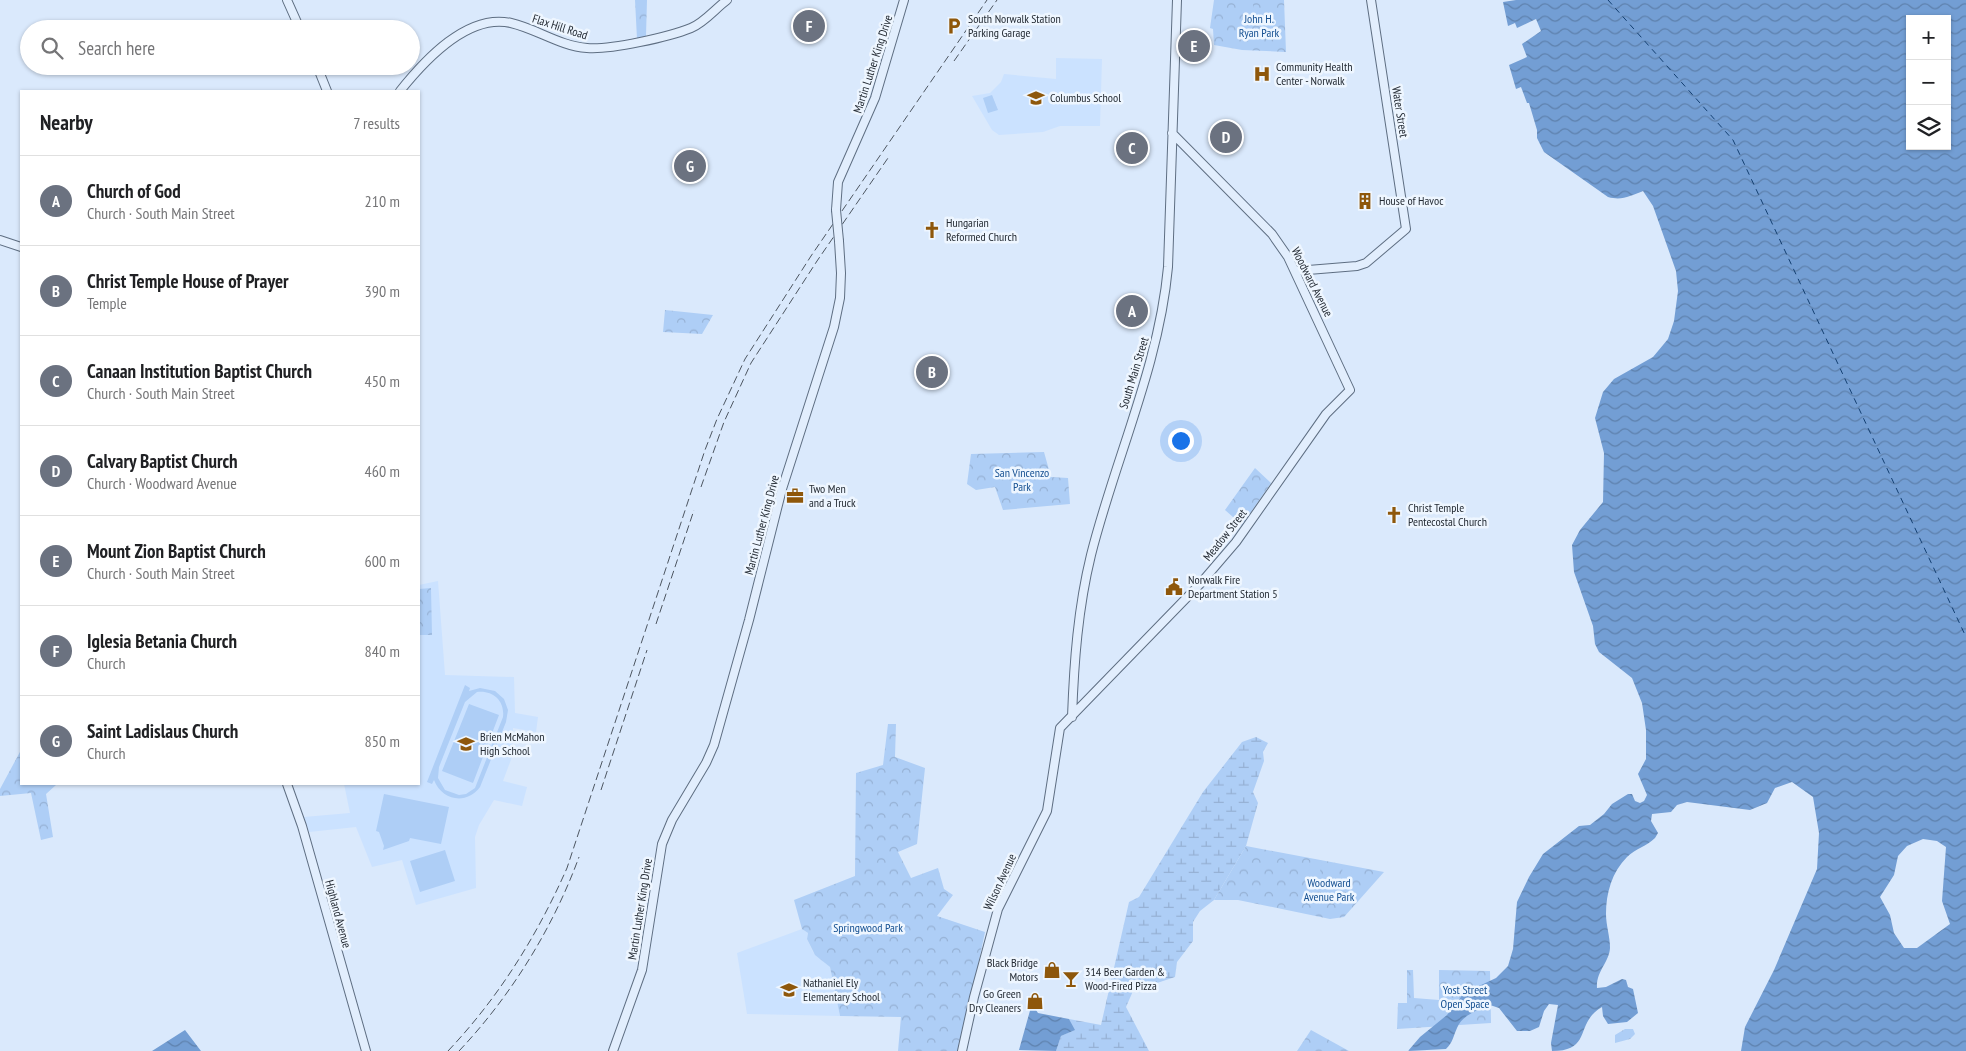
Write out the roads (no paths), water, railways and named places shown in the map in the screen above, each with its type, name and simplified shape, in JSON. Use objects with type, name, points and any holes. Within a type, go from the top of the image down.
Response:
[{"type":"main road","points":[[287,0],[296,20]]},
{"type":"main road","name":"Flax Hill Road","points":[[420,69],[455,38],[479,26],[494,22],[511,23],[577,46],[604,48],[693,28],[727,0]]},
{"type":"main road","name":"Martin Luther King Drive","points":[[613,1051],[642,970],[662,844],[672,820],[706,762],[714,744],[749,620],[782,488],[834,327],[841,290],[836,210],[838,182],[875,98],[904,0]]},
{"type":"main road","name":"South Main Street","points":[[1072,716],[1078,623],[1091,555],[1149,366],[1164,309],[1168,267],[1177,0]]},
{"type":"main road","name":"Water Street","points":[[1296,271],[1357,266],[1366,263],[1406,229],[1371,0]]},
{"type":"main road","points":[[321,75],[327,90]]},
{"type":"main road","name":"Flax Hill Road","points":[[401,90],[414,75]]},
{"type":"main road","name":"Woodward Avenue","points":[[1172,133],[1272,234],[1296,271],[1350,390]]},
{"type":"main road","points":[[0,240],[20,247]]},
{"type":"main road","name":"Meadow Street","points":[[1062,726],[1200,584],[1236,542],[1326,414],[1350,390]]},
{"type":"main road","name":"Wilson Avenue","points":[[962,1051],[974,997],[998,909],[1046,811],[1057,739],[1062,726]]},
{"type":"main road","name":"Highland Avenue","points":[[287,785],[302,826],[366,1051]]},
{"type":"water","points":[[1516,0],[1966,0],[1966,1051],[1741,1051],[1745,1027],[1774,970],[1817,869],[1819,833],[1813,797],[1792,782],[1775,788],[1767,803],[1750,810],[1687,802],[1677,805],[1671,812],[1652,814],[1651,821],[1658,833],[1652,841],[1630,854],[1617,869],[1611,883],[1606,906],[1610,948],[1598,977],[1597,988],[1606,987],[1622,979],[1626,980],[1628,987],[1633,989],[1638,1013],[1627,1022],[1608,1024],[1603,1016],[1602,1007],[1593,1013],[1582,1035],[1573,1046],[1565,1050],[1552,1051],[1551,1043],[1558,1005],[1549,1004],[1544,1011],[1539,1027],[1530,1031],[1517,1031],[1499,1008],[1490,1005],[1471,1014],[1459,1023],[1452,1042],[1446,1049],[1408,1051],[1420,1037],[1447,1015],[1464,993],[1496,978],[1508,966],[1513,949],[1517,902],[1543,854],[1579,826],[1590,825],[1604,814],[1612,804],[1628,794],[1632,794],[1635,801],[1640,803],[1644,801],[1647,795],[1638,774],[1646,759],[1646,730],[1642,703],[1632,678],[1599,652],[1595,644],[1593,626],[1574,572],[1572,545],[1580,530],[1603,502],[1604,453],[1595,418],[1603,392],[1614,379],[1653,357],[1668,339],[1674,321],[1678,291],[1676,271],[1653,206],[1643,191],[1622,198],[1608,197],[1544,152],[1537,138],[1537,130],[1529,103],[1527,103],[1521,87],[1516,89],[1509,65],[1527,57],[1522,44],[1541,31],[1536,19],[1517,28],[1515,23],[1508,26],[1503,2]],"holes":[[[1923,839],[1937,841],[1946,847],[1942,901],[1950,924],[1917,948],[1904,948],[1894,933],[1890,915],[1880,897],[1894,875],[1898,856],[1907,846]]]},
{"type":"water","points":[[1031,1007],[1034,1007],[1038,1013],[1069,1019],[1075,1030],[1061,1036],[1056,1051],[1019,1050]]},
{"type":"water","points":[[185,1030],[201,1051],[152,1051]]},
{"type":"railway","points":[[448,1051],[484,1009],[530,942],[567,868],[705,450],[745,359],[811,256],[987,0]]},
{"type":"railway","points":[[954,61],[997,0]]},
{"type":"railway","points":[[701,487],[724,422],[751,363],[817,261],[888,158]]},
{"type":"railway","points":[[656,624],[694,510]]},
{"type":"railway","points":[[601,790],[647,650]]},
{"type":"railway","points":[[459,1051],[496,1007],[529,960],[557,910],[579,857]]},
{"type":"place","name":"Iglesia Betania Church","points":[[809,26]]},
{"type":"place","name":"South Norwalk Station Parking Garage","points":[[954,26]]},
{"type":"place","name":"Mount Zion Baptist Church","points":[[1194,46]]},
{"type":"place","name":"Community Health Center - Norwalk","points":[[1262,74]]},
{"type":"place","name":"Columbus School","points":[[1036,98]]},
{"type":"place","name":"Calvary Baptist Church","points":[[1226,137]]},
{"type":"place","name":"Canaan Institution Baptist Church","points":[[1132,148]]},
{"type":"place","name":"Saint Ladislaus Church","points":[[690,166]]},
{"type":"place","name":"House of Havoc","points":[[1365,201]]},
{"type":"place","name":"Hungarian Reformed Church","points":[[932,230]]},
{"type":"place","name":"Church of God","points":[[1132,311]]},
{"type":"place","name":"Christ Temple House of Prayer","points":[[932,372]]},
{"type":"place","name":"Two Men and a Truck","points":[[795,496]]},
{"type":"place","name":"Christ Temple Pentecostal Church","points":[[1394,515]]},
{"type":"place","name":"Norwalk Fire Department Station 5","points":[[1174,587]]},
{"type":"place","name":"Brien McMahon High School","points":[[466,744]]},
{"type":"place","name":"Black Bridge Motors","points":[[1052,970]]},
{"type":"place","name":"314 Beer Garden & Wood-Fired Pizza","points":[[1071,979]]},
{"type":"place","name":"Nathaniel Ely Elementary School","points":[[789,990]]},
{"type":"place","name":"Go Green Dry Cleaners","points":[[1035,1001]]},
{"type":"park label","name":"John H. Ryan Park","points":[[1259,26]]},
{"type":"park label","name":"San Vincenzo Park","points":[[1022,480]]},
{"type":"park label","name":"Woodward Avenue Park","points":[[1329,890]]},
{"type":"park label","name":"Springwood Park","points":[[868,928]]},
{"type":"park label","name":"Yost Street Open Space","points":[[1465,997]]}]
